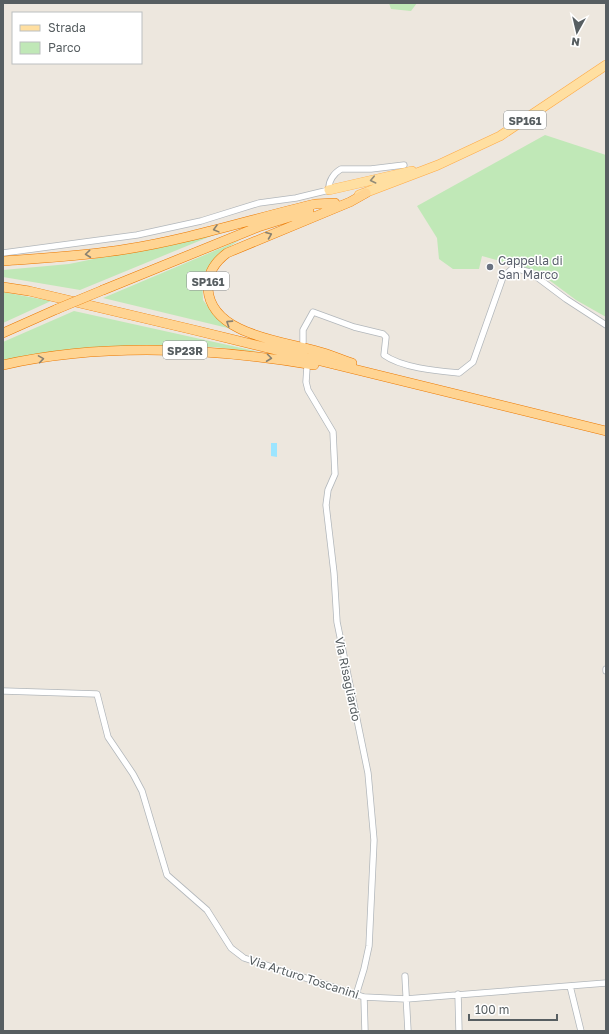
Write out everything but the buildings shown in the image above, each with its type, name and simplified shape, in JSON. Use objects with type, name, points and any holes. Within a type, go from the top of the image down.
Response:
[{"type":"highway","name":"SP161","points":[[358,365],[318,351],[258,336],[237,328],[222,318],[216,311],[208,297],[207,284],[214,265],[227,253],[350,202],[366,193]]},
{"type":"highway","name":"SP161","points":[[3,261],[57,258],[126,249],[182,238],[315,204],[335,203]]},
{"type":"highway","name":"SP161","points":[[3,332],[258,226],[335,203]]},
{"type":"highway","name":"SP23R","points":[[3,283],[97,301],[606,425]]},
{"type":"highway","name":"SP23R","points":[[3,287],[29,291],[202,332],[606,431]]},
{"type":"highway","name":"SP23R","points":[[3,365],[82,354],[174,350],[281,359],[366,373]]},
{"type":"main road","name":"SP161","points":[[335,203],[366,193],[438,165],[500,136],[606,65]]},
{"type":"main road","points":[[329,190],[438,165]]},
{"type":"street","points":[[3,253],[137,235],[201,221],[259,203],[296,198],[329,190],[333,176],[341,169],[372,169],[404,165]]},
{"type":"street","points":[[303,342],[303,330],[312,312],[342,323],[383,334],[386,337],[384,355],[395,361],[430,370],[459,373],[473,362],[503,277],[513,268],[530,272],[566,299],[606,325]]},
{"type":"street","name":"Via Risagliardo","points":[[307,367],[308,390],[332,432],[335,474],[328,490],[326,505],[334,573],[337,622],[368,773],[374,840],[369,946],[356,995]]},
{"type":"street","name":"Via Arturo Toscanini","points":[[4,691],[97,694],[108,738],[133,774],[142,791],[167,875],[207,910],[231,948],[244,958],[364,997],[406,999],[606,983]]},
{"type":"street","points":[[405,976],[408,1031]]},
{"type":"street","points":[[570,986],[581,1031]]},
{"type":"street","points":[[458,994],[459,1031]]},
{"type":"street","points":[[364,997],[365,1031]]},
{"type":"green space","points":[[389,3],[417,3],[411,11],[391,9]]},
{"type":"green space","points":[[545,135],[606,155],[606,317],[576,300],[537,271],[482,256],[479,269],[453,269],[439,259],[437,238],[417,206]]},
{"type":"green space","points":[[216,234],[80,290],[3,277],[3,270],[69,264]]},
{"type":"green space","points":[[240,240],[219,253],[202,276],[203,300],[215,316],[232,329],[103,298]]},
{"type":"green space","points":[[3,292],[51,301],[3,323]]},
{"type":"green space","points":[[74,311],[259,352],[214,347],[115,346],[3,360],[3,342]]},
{"type":"water","points":[[271,443],[277,443],[277,457],[271,456]]},
{"type":"place","name":"Cappella di San Marco","points":[[490,267]]}]
